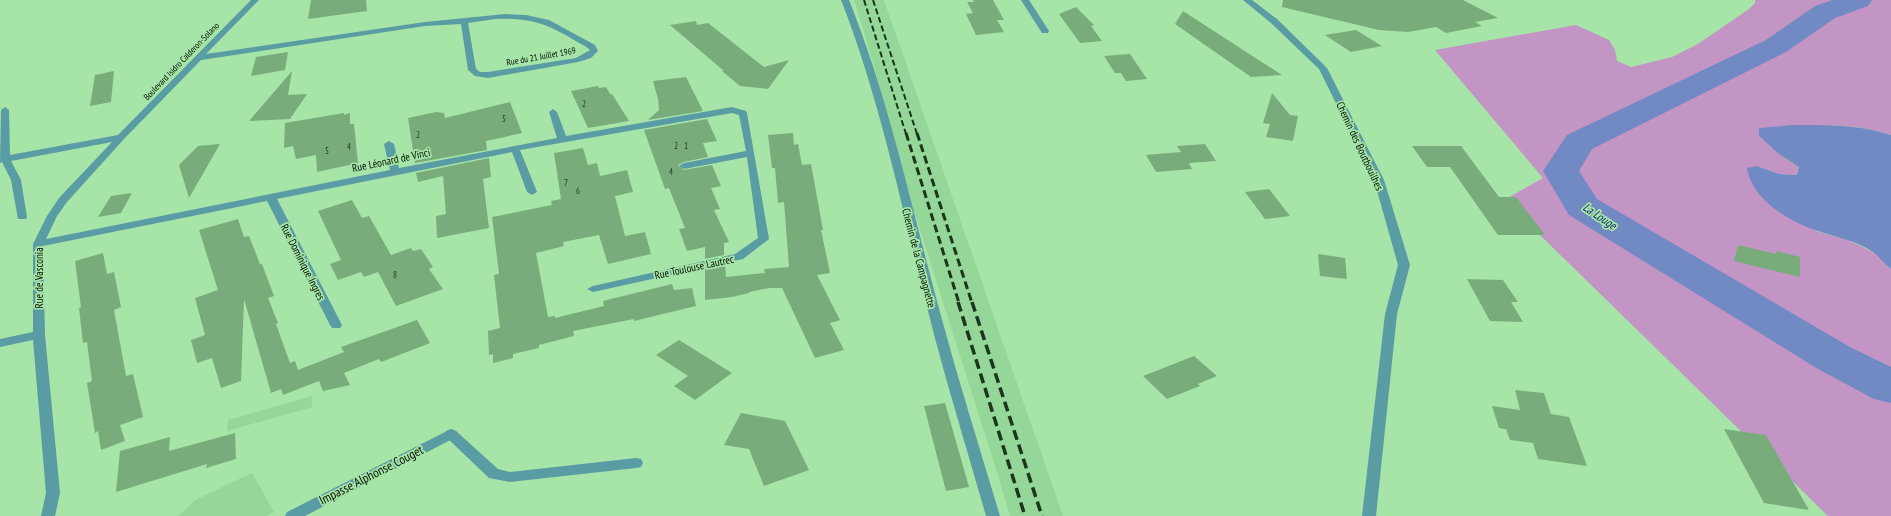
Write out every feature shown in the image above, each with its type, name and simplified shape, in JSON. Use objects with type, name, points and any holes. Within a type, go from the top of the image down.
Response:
[{"type":"street","name":"Boulevard Isidro Calderon-Solano","points":[[121,137],[255,0]]},
{"type":"street","name":"Chemin de la Campagnette","points":[[845,0],[858,33],[889,135],[935,317],[994,516]]},
{"type":"street","points":[[1025,0],[1045,31]]},
{"type":"street","name":"Chemin des Boutbouilhes","points":[[1247,0],[1274,21],[1323,68],[1379,180],[1404,265],[1391,314],[1369,516]]},
{"type":"street","name":"Rue du 21 Juillet 1969","points":[[199,58],[425,24],[505,17],[538,20],[552,25],[592,47],[594,51],[588,56],[578,60],[494,74],[478,74],[472,70],[464,21]]},
{"type":"street","points":[[5,110],[2,160],[16,180],[22,216]]},
{"type":"street","name":"Rue Léonard de Vinci","points":[[38,244],[271,198],[395,171],[720,111],[732,110],[743,113],[745,119]]},
{"type":"street","points":[[553,112],[562,139]]},
{"type":"street","name":"Rue Toulouse Lautrec","points":[[593,289],[739,257],[764,239],[745,119]]},
{"type":"street","points":[[2,160],[121,137]]},
{"type":"street","name":"Rue de Vasconia","points":[[48,516],[54,493],[39,335],[38,244],[52,216],[63,200],[121,137]]},
{"type":"street","points":[[388,144],[395,171]]},
{"type":"street","points":[[515,148],[532,192]]},
{"type":"street","points":[[684,166],[751,153]]},
{"type":"street","name":"Rue Dominique Ingres","points":[[271,198],[336,325]]},
{"type":"street","points":[[0,343],[39,335]]},
{"type":"street","name":"Impasse Alphonse Couget","points":[[292,516],[451,434],[494,474],[510,477],[636,463]]},
{"type":"shaded area","points":[[854,0],[884,0],[1063,516],[1010,516],[906,186],[870,52]]},
{"type":"shaded area","points":[[1755,0],[1891,0],[1891,135],[1859,128],[1826,125],[1760,128],[1759,136],[1779,154],[1799,167],[1797,175],[1779,174],[1757,166],[1816,231],[1848,240],[1873,252],[1891,269],[1891,516],[1828,516],[1504,200],[1543,178],[1435,50],[1576,25],[1609,40],[1615,50],[1617,61],[1631,67],[1672,57],[1698,44],[1749,9],[1755,3]]},
{"type":"shaded area","points":[[312,396],[312,407],[227,431],[228,420]]},
{"type":"shaded area","points":[[252,473],[274,512],[266,516],[178,516],[195,500]]},
{"type":"water","points":[[1793,125],[1830,125],[1854,127],[1891,135],[1891,269],[1867,248],[1807,227],[1785,216],[1764,200],[1756,190],[1750,180],[1747,168],[1757,166],[1779,174],[1797,175],[1799,167],[1779,154],[1759,136],[1759,128]]},
{"type":"building","points":[[311,0],[366,0],[367,11],[308,19]]},
{"type":"building","points":[[973,0],[993,0],[1004,20],[997,20],[1004,32],[976,35],[966,14],[973,13],[967,2],[974,2]]},
{"type":"building","points":[[1283,0],[1463,0],[1498,18],[1475,22],[1482,26],[1446,33],[1436,27],[1408,32],[1379,30],[1282,7]]},
{"type":"building","points":[[1076,7],[1094,25],[1091,26],[1102,41],[1080,43],[1059,14]]},
{"type":"building","points":[[1183,11],[1282,75],[1251,77],[1175,24]]},
{"type":"building","points":[[696,21],[697,25],[708,23],[764,67],[789,60],[768,89],[740,86],[670,25]]},
{"type":"building","points":[[1356,30],[1382,46],[1351,52],[1325,35]]},
{"type":"building","points":[[288,52],[285,70],[251,76],[256,57]]},
{"type":"building","points":[[1130,54],[1147,79],[1126,81],[1121,73],[1115,73],[1104,56]]},
{"type":"building","points":[[114,71],[111,102],[90,106],[95,75]]},
{"type":"building","points":[[292,71],[288,95],[307,94],[290,119],[249,121]]},
{"type":"building","points":[[686,77],[703,111],[648,120],[659,110],[658,99],[653,81]]},
{"type":"building","points":[[598,86],[599,88],[606,87],[629,121],[588,128],[571,91]]},
{"type":"building","points":[[1272,93],[1290,115],[1298,116],[1293,141],[1266,137],[1270,124],[1263,123]]},
{"type":"building","points":[[510,102],[522,133],[486,141],[487,150],[415,163],[408,118],[436,112],[444,113],[445,118]]},
{"type":"building","points":[[344,113],[344,115],[350,113],[350,124],[354,124],[358,163],[317,172],[316,155],[296,159],[293,146],[284,148],[285,123]]},
{"type":"building","points":[[707,119],[717,141],[703,143],[708,157],[684,162],[678,165],[684,170],[712,165],[721,186],[711,188],[720,209],[714,210],[729,242],[724,243],[724,255],[705,259],[705,247],[687,251],[679,229],[685,228],[669,188],[665,189],[644,130]]},
{"type":"building","points":[[793,133],[794,145],[798,144],[802,165],[811,164],[823,230],[821,230],[830,273],[817,275],[840,320],[830,323],[844,350],[815,358],[782,288],[769,288],[732,297],[705,300],[705,269],[725,265],[726,277],[765,273],[764,269],[789,267],[784,202],[778,203],[775,168],[772,168],[768,135]]},
{"type":"building","points":[[220,144],[189,198],[179,165],[198,146]]},
{"type":"building","points":[[1205,144],[1216,161],[1189,163],[1192,169],[1156,172],[1146,155],[1181,152],[1177,146]]},
{"type":"building","points":[[1412,146],[1461,146],[1499,197],[1516,197],[1545,235],[1498,235],[1450,167],[1427,167]]},
{"type":"building","points":[[583,148],[588,165],[597,163],[600,176],[627,170],[633,192],[615,196],[625,236],[645,232],[651,254],[608,264],[599,235],[563,242],[564,246],[536,253],[548,317],[555,316],[555,318],[604,306],[603,301],[672,284],[674,290],[692,288],[696,306],[634,321],[634,319],[573,331],[574,336],[539,345],[539,348],[513,354],[513,358],[493,363],[493,354],[489,355],[488,331],[500,328],[494,275],[499,274],[492,217],[552,205],[551,201],[561,199],[554,153]]},
{"type":"building","points":[[489,158],[491,177],[483,179],[489,228],[437,238],[436,216],[446,214],[443,176],[418,182],[416,173]]},
{"type":"building","points":[[1269,189],[1290,216],[1265,219],[1245,192]]},
{"type":"building","points":[[132,193],[121,213],[98,217],[111,196]]},
{"type":"building","points":[[352,200],[362,218],[369,216],[391,255],[411,248],[413,251],[421,249],[433,267],[429,269],[443,289],[396,306],[378,272],[364,277],[361,272],[338,280],[330,264],[341,260],[318,211]]},
{"type":"building","points":[[238,219],[244,237],[249,236],[260,264],[262,264],[274,296],[268,298],[278,323],[276,324],[290,363],[295,361],[298,370],[344,352],[341,347],[417,320],[430,343],[381,362],[379,359],[344,373],[350,385],[323,391],[319,381],[283,395],[281,389],[271,393],[244,299],[241,381],[221,388],[212,358],[197,363],[191,340],[205,335],[195,298],[218,290],[199,230]]},
{"type":"building","points":[[1738,245],[1776,254],[1777,251],[1800,257],[1800,277],[1734,261]]},
{"type":"building","points":[[103,253],[107,274],[114,272],[121,307],[114,310],[126,376],[133,374],[143,417],[120,425],[125,441],[101,450],[98,431],[95,433],[87,383],[92,381],[87,342],[83,343],[79,308],[81,307],[75,261]]},
{"type":"building","points":[[1318,254],[1345,258],[1347,279],[1320,276]]},
{"type":"building","points":[[1467,279],[1503,280],[1518,302],[1511,302],[1523,322],[1490,321]]},
{"type":"building","points":[[679,340],[732,373],[695,400],[674,386],[688,376],[656,355]]},
{"type":"building","points":[[1194,356],[1217,376],[1198,384],[1200,386],[1167,399],[1143,376]]},
{"type":"building","points":[[1515,390],[1544,393],[1551,414],[1569,417],[1587,466],[1538,459],[1533,443],[1510,440],[1506,429],[1499,428],[1492,406],[1520,410]]},
{"type":"building","points":[[945,403],[969,487],[946,491],[924,406]]},
{"type":"building","points":[[741,413],[785,421],[809,470],[764,486],[749,449],[724,445]]},
{"type":"building","points":[[1724,429],[1766,435],[1809,510],[1764,503]]},
{"type":"building","points":[[235,433],[236,459],[206,468],[207,464],[116,492],[120,451],[170,437],[169,451]]},
{"type":"waterway","name":"La Louge","points":[[1858,0],[1825,12],[1776,46],[1579,142],[1561,171],[1583,207],[1834,358],[1891,387]]},
{"type":"railway","points":[[864,0],[906,134]]},
{"type":"railway","points":[[873,0],[917,134]]},
{"type":"railway","points":[[906,133],[959,303]]},
{"type":"railway","points":[[917,133],[972,303]]},
{"type":"railway","points":[[958,302],[1025,516]]},
{"type":"railway","points":[[972,302],[1042,516]]}]
